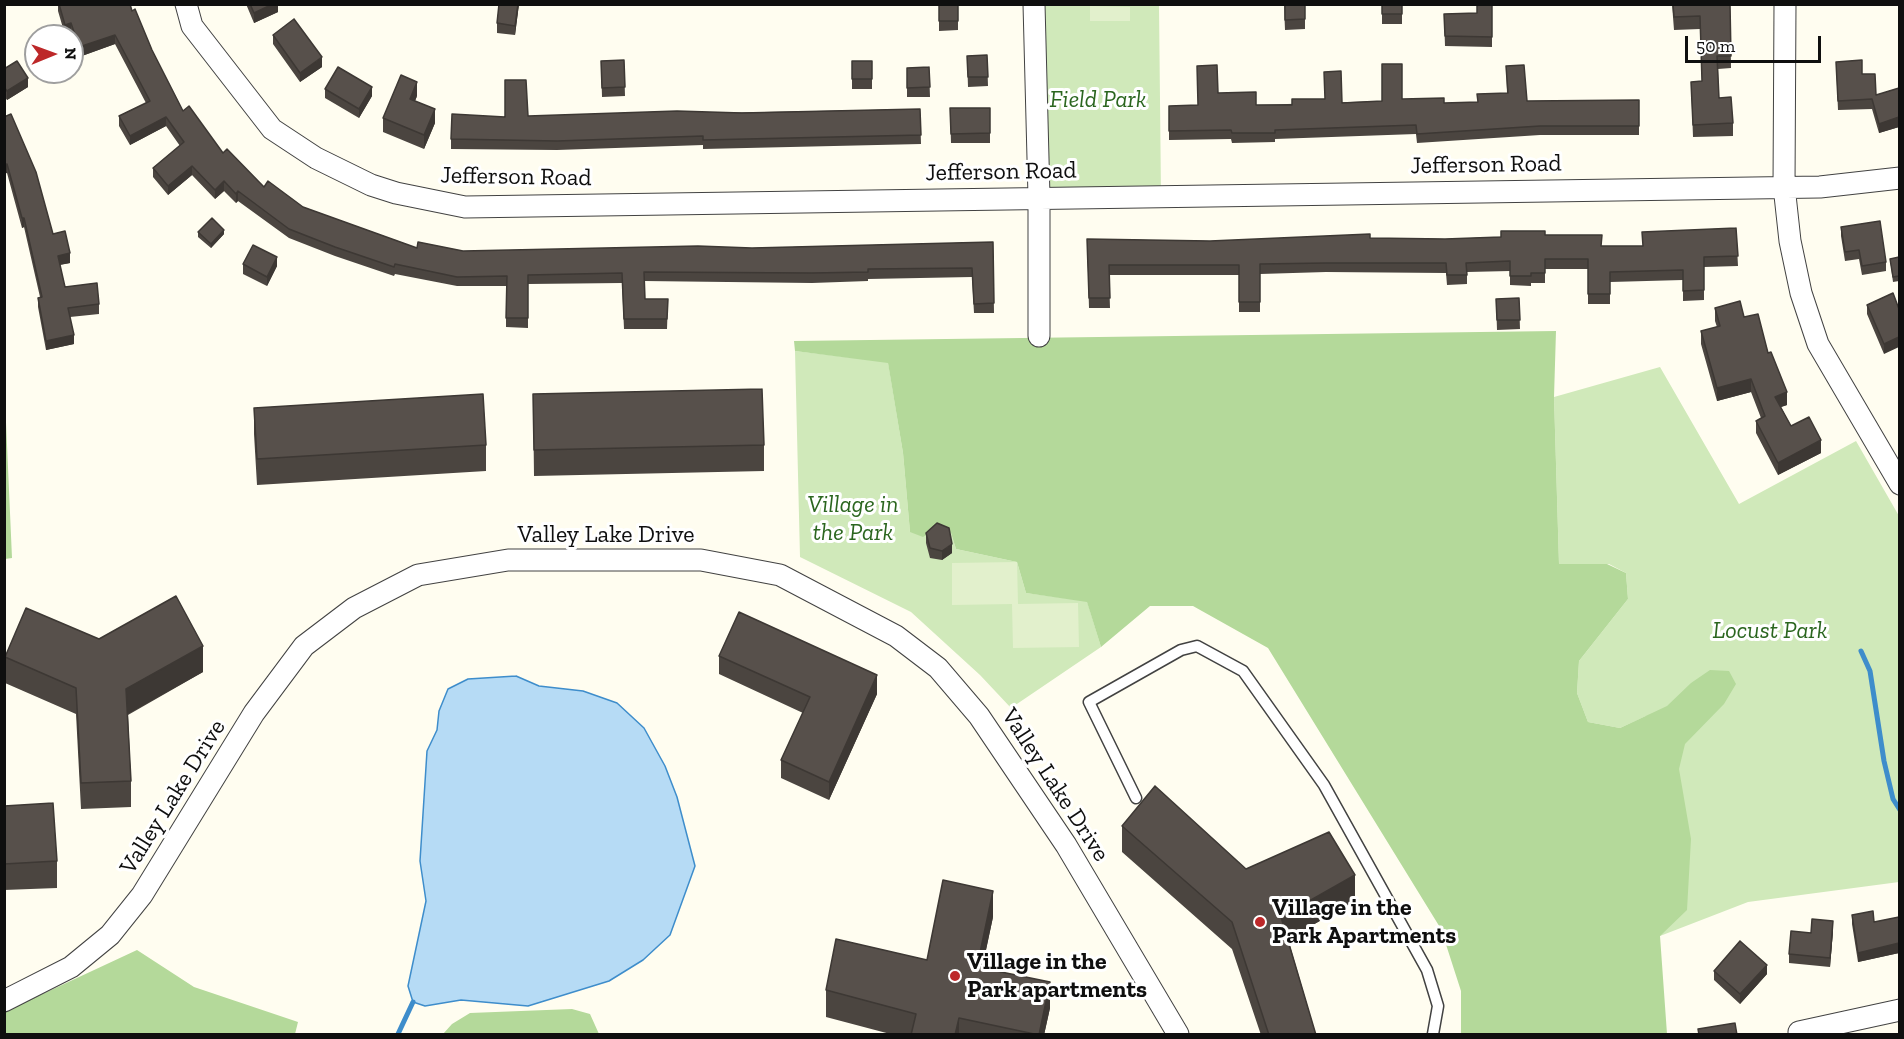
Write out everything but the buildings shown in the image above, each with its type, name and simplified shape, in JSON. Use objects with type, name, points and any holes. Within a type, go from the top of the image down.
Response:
[{"type":"street","name":"Jefferson Road","points":[[186,4],[192,26],[272,129],[316,158],[371,185],[396,194],[465,207],[1039,196],[1820,187],[1899,178]]},
{"type":"street","points":[[1034,4],[1039,196],[1039,336]]},
{"type":"street","points":[[1785,4],[1784,186],[1790,241],[1801,293],[1818,344],[1899,484]]},
{"type":"street","name":"Valley Lake Drive","points":[[4,1001],[71,967],[110,935],[142,895],[254,713],[304,646],[354,608],[418,575],[508,560],[701,560],[780,575],[896,636],[938,668],[979,716],[1066,845],[1178,1035]]},
{"type":"street","points":[[1799,1032],[1899,1010]]},
{"type":"lane","points":[[1136,798],[1089,702],[1181,650],[1197,646],[1243,671],[1324,785],[1427,970],[1438,1006],[1433,1035]]},
{"type":"green space","name":"Field Park","points":[[1034,5],[1159,5],[1161,196],[1039,197]]},
{"type":"green space","points":[[1090,6],[1130,7],[1130,21],[1090,21]]},
{"type":"green space","points":[[1556,331],[1554,397],[1559,564],[1607,564],[1626,573],[1628,599],[1579,661],[1577,693],[1588,722],[1620,728],[1667,706],[1691,683],[1710,670],[1729,671],[1736,684],[1724,704],[1685,744],[1679,769],[1691,839],[1687,910],[1660,936],[1667,1034],[1461,1034],[1461,991],[1441,929],[1268,648],[1193,606],[1150,606],[1101,647],[1087,602],[1026,593],[1017,562],[956,549],[951,533],[936,528],[923,537],[910,532],[903,453],[888,363],[795,351],[794,341]]},
{"type":"green space","name":"Village in the Park","points":[[795,351],[888,362],[903,453],[910,532],[936,527],[951,533],[956,549],[1017,562],[1026,593],[1087,601],[1101,647],[1011,708],[980,675],[911,612],[800,557]]},
{"type":"green space","name":"Locust Park","points":[[1660,367],[1739,504],[1856,441],[1899,516],[1899,882],[1748,902],[1660,936],[1646,716],[1620,728],[1588,722],[1577,693],[1579,661],[1628,599],[1626,573],[1609,564],[1559,564],[1554,397]]},
{"type":"green space","points":[[4,377],[12,558],[5,559],[4,559]]},
{"type":"green space","points":[[1017,562],[1018,604],[1078,603],[1079,647],[1013,648],[1012,604],[952,605],[952,563]]},
{"type":"green space","points":[[137,950],[194,987],[298,1022],[295,1034],[5,1034],[4,1012]]},
{"type":"green space","points":[[572,1009],[590,1014],[599,1034],[443,1034],[452,1024],[470,1013]]},
{"type":"water","points":[[516,676],[539,686],[583,691],[617,703],[644,728],[665,766],[677,797],[695,866],[670,935],[643,960],[609,981],[528,1006],[461,1000],[425,1006],[413,1002],[408,986],[426,901],[420,861],[427,751],[437,730],[439,711],[448,689],[468,679]]},
{"type":"waterway","points":[[1861,651],[1870,671],[1884,761],[1893,799],[1900,810]]},
{"type":"waterway","points":[[398,1034],[413,1002]]},
{"type":"place","name":"Village in the Park Apartments","points":[[1260,922]]},
{"type":"place","name":"Village in the Park apartments","points":[[955,976]]}]
